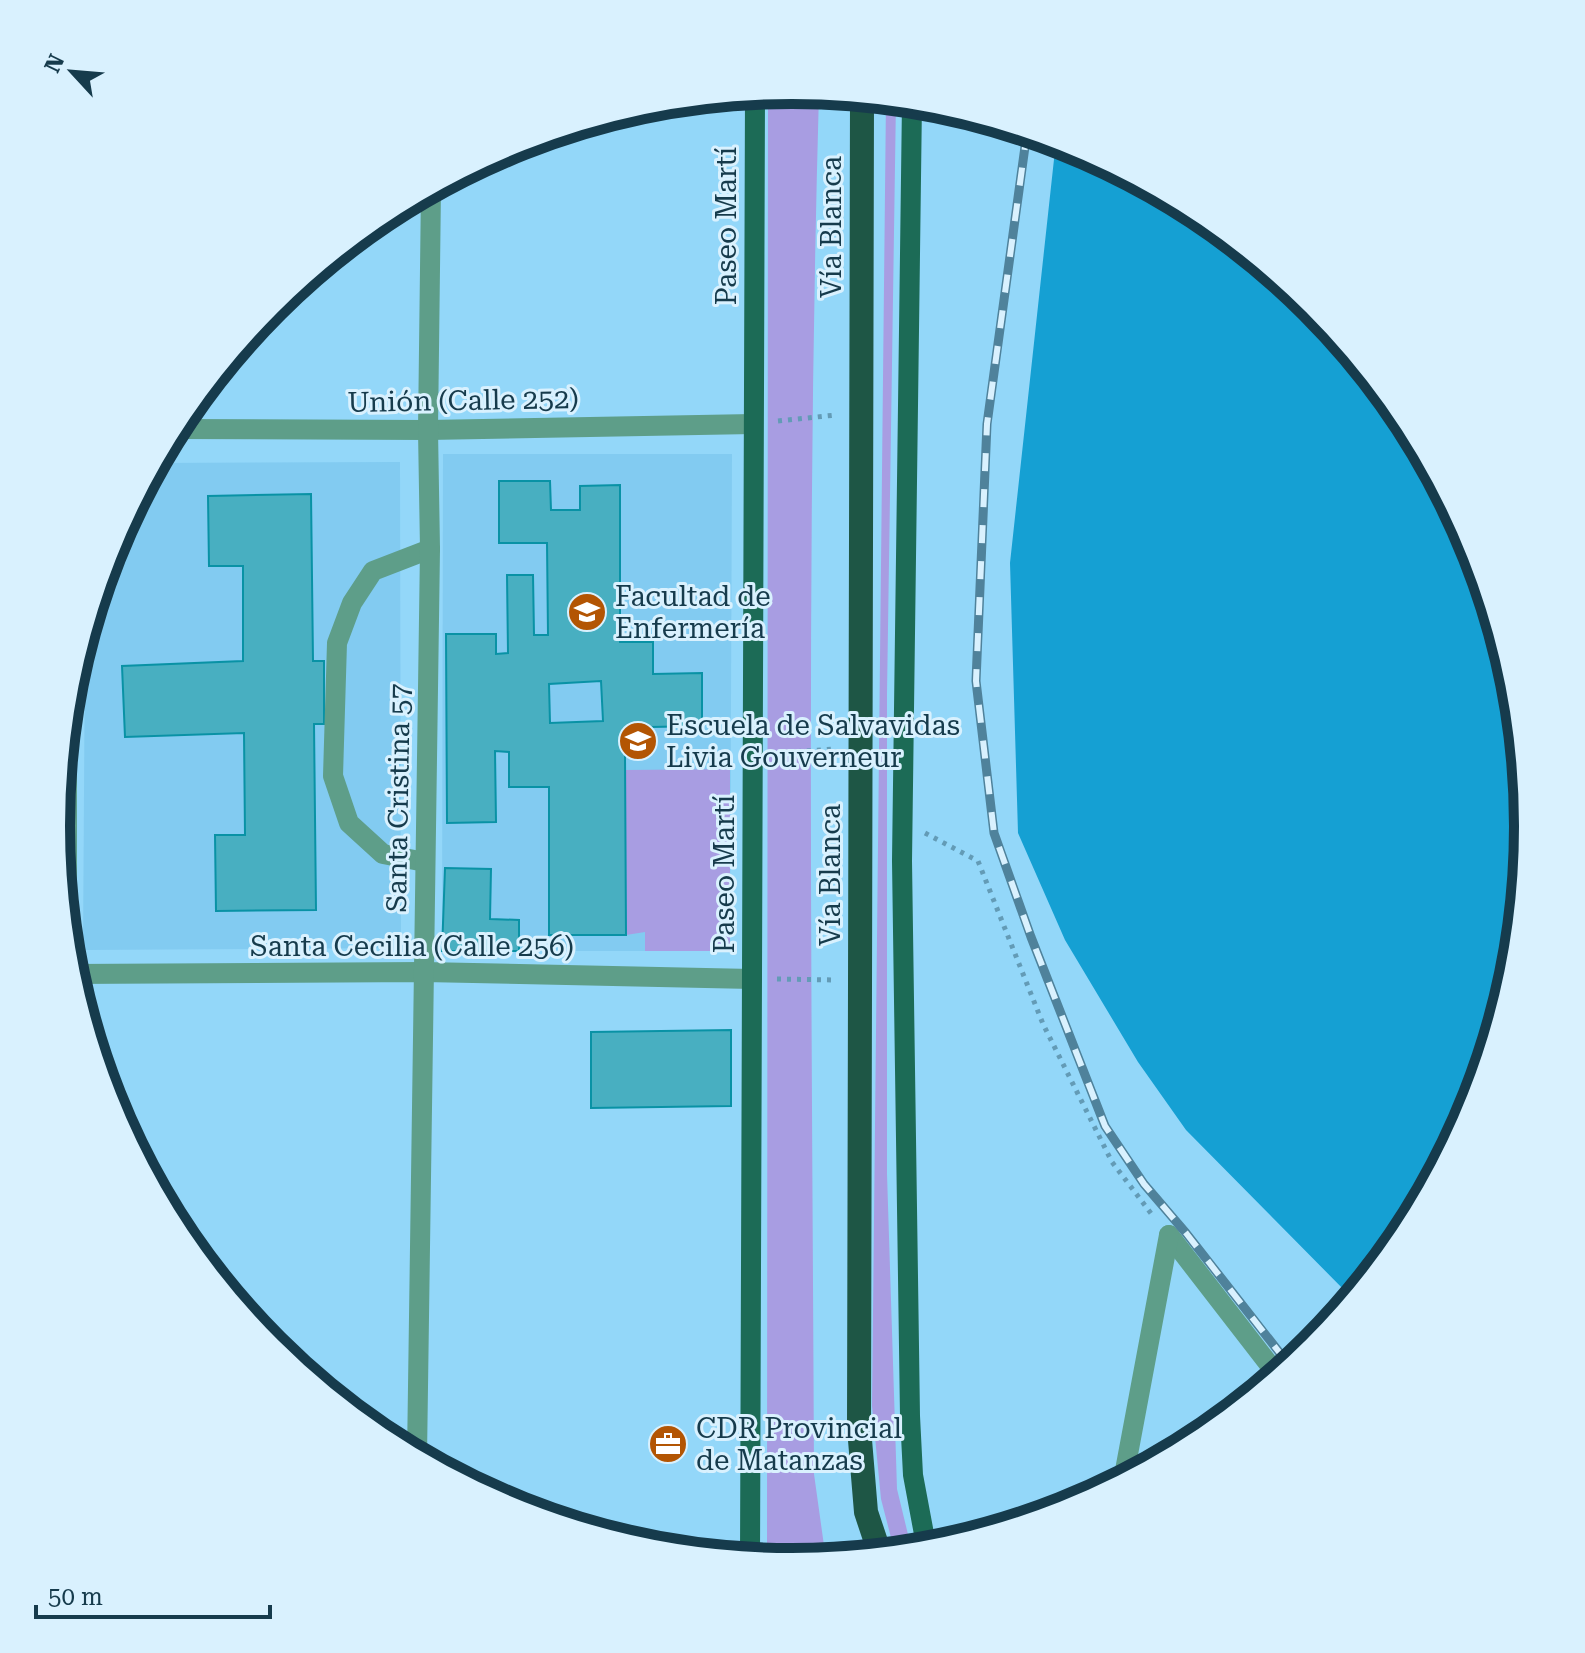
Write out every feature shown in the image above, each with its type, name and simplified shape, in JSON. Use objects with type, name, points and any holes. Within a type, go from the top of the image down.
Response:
[{"type":"highway","name":"Vía Blanca","points":[[862,108],[859,1428],[866,1512],[877,1544]]},
{"type":"main road","name":"Paseo Martí","points":[[750,1547],[755,106]]},
{"type":"main road","points":[[912,114],[902,861],[910,1416],[913,1475],[924,1536]]},
{"type":"street","name":"Santa Cristina 57","points":[[417,1443],[430,549],[431,201]]},
{"type":"street","name":"Unión (Calle 252)","points":[[189,429],[428,430],[753,424]]},
{"type":"street","points":[[425,862],[383,854],[349,823],[333,776],[337,643],[352,603],[373,571],[430,549]]},
{"type":"street","name":"Santa Cecilia (Calle 256)","points":[[86,974],[424,972],[752,979]]},
{"type":"street","points":[[1169,1235],[1271,1368]]},
{"type":"street","points":[[1126,1467],[1169,1235]]},
{"type":"path","points":[[753,424],[861,413]]},
{"type":"path","points":[[752,754],[860,748]]},
{"type":"path","points":[[919,830],[978,861],[1043,1024],[1112,1162],[1169,1235]]},
{"type":"path","points":[[752,979],[860,980]]},
{"type":"shaded area","points":[[792,104],[819,105],[812,438],[811,956],[814,1474],[824,1548],[767,1548],[768,105]]},
{"type":"shaded area","points":[[886,110],[896,112],[887,694],[887,1174],[897,1489],[909,1539],[892,1542],[881,1499],[872,1406]]},
{"type":"shaded area","points":[[1055,153],[1112,179],[1194,226],[1269,283],[1303,316],[1336,350],[1393,425],[1418,465],[1460,550],[1490,640],[1509,732],[1515,826],[1509,921],[1490,1013],[1460,1103],[1418,1188],[1393,1228],[1345,1291],[1186,1130],[1138,1062],[1065,940],[1018,833],[1010,563]]},
{"type":"shaded area","name":"Facultad de Enfermería","points":[[443,454],[732,454],[730,951],[442,951]]},
{"type":"shaded area","points":[[400,462],[401,948],[83,950],[85,683],[108,594],[125,550],[168,463]]},
{"type":"shaded area","points":[[730,769],[730,951],[645,951],[645,932],[626,935],[626,770]]},
{"type":"building","points":[[499,481],[550,481],[551,510],[580,510],[580,486],[620,485],[620,642],[653,642],[653,674],[702,673],[702,726],[651,727],[651,754],[625,754],[626,935],[549,935],[549,787],[509,787],[509,752],[495,751],[496,822],[447,823],[446,634],[496,634],[496,654],[508,653],[507,575],[533,575],[534,635],[548,635],[547,543],[499,543]],"holes":[[[601,681],[603,721],[550,723],[549,684]]]},
{"type":"building","points":[[311,494],[313,661],[324,661],[324,724],[314,724],[316,910],[216,911],[215,835],[245,835],[244,733],[125,737],[122,666],[243,661],[243,566],[209,566],[208,496]]},
{"type":"building","points":[[445,868],[491,869],[490,919],[519,920],[519,951],[442,951]]},
{"type":"building","points":[[731,1030],[731,1106],[591,1108],[591,1032]]},
{"type":"railway","points":[[1026,142],[987,424],[976,681],[994,833],[1105,1126],[1144,1184],[1283,1357]]},
{"type":"place","name":"Facultad de Enfermería","points":[[587,612]]},
{"type":"place","name":"Escuela de Salvavidas Livia Gouverneur","points":[[638,741]]},
{"type":"place","name":"CDR Provincial de Matanzas","points":[[668,1444]]}]
